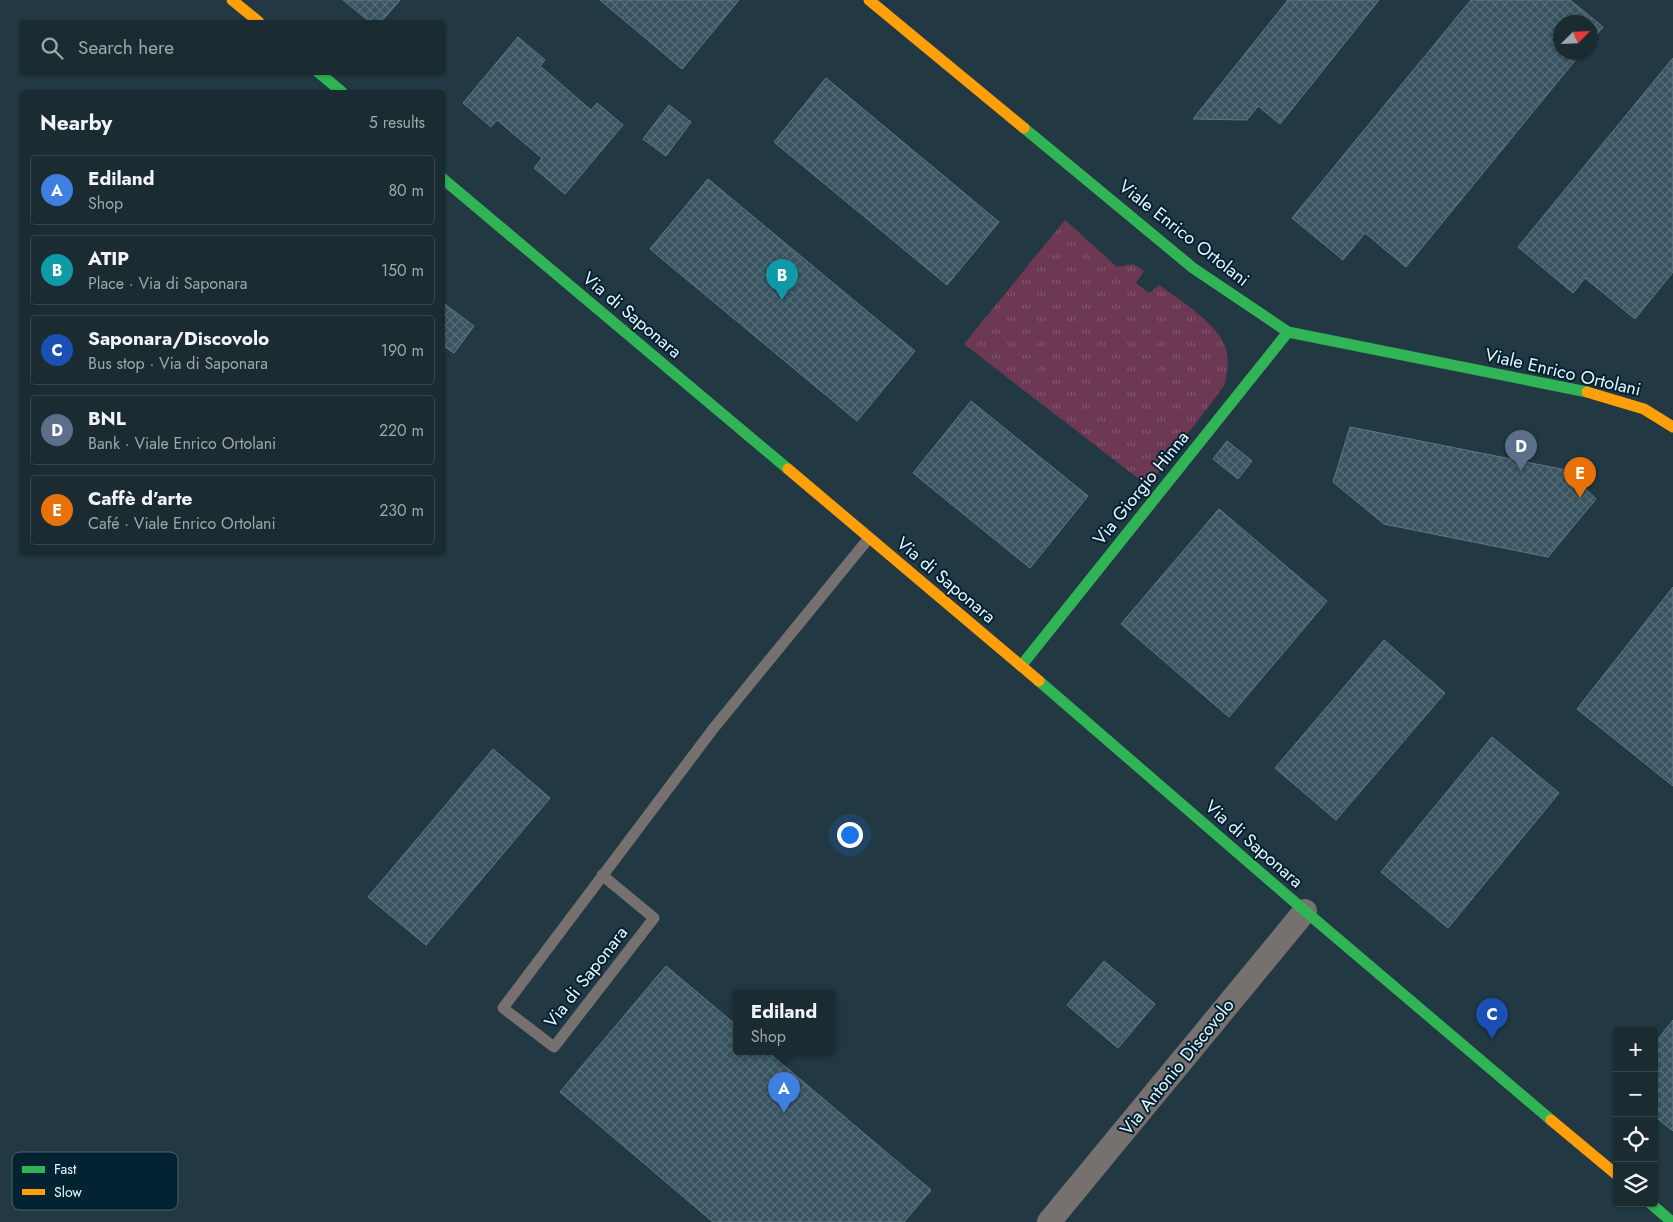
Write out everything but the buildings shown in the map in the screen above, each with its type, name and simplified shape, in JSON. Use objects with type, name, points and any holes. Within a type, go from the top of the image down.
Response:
[{"type":"street","points":[[232,0],[257,20]]},
{"type":"street","name":"Viale Enrico Ortolani","points":[[869,0],[1193,268],[1288,332],[1577,390],[1644,409],[1673,427]]},
{"type":"street","points":[[322,75],[340,90]]},
{"type":"street","name":"Via di Saponara","points":[[445,181],[1021,666],[1304,911],[1613,1172]]},
{"type":"street","name":"Via Giorgio Hinna","points":[[1021,666],[1288,332]]},
{"type":"street","name":"Via Antonio Discovolo","points":[[1049,1222],[1304,911]]},
{"type":"street","points":[[1655,1207],[1672,1222]]},
{"type":"lane","name":"Via di Saponara","points":[[602,875],[654,918],[554,1047],[503,1008],[602,875],[713,729],[868,538]]},
{"type":"green space","points":[[1065,220],[1117,267],[1133,264],[1144,271],[1136,283],[1149,293],[1159,285],[1205,320],[1220,336],[1226,349],[1228,365],[1224,386],[1148,486],[964,344]]},
{"type":"traffic: fast","points":[[322,75],[340,90]]},
{"type":"traffic: fast","points":[[1024,128],[1193,268],[1288,332],[1587,392]]},
{"type":"traffic: fast","points":[[445,181],[788,469]]},
{"type":"traffic: fast","points":[[1021,666],[1288,332]]},
{"type":"traffic: fast","points":[[1039,681],[1551,1120]]},
{"type":"traffic: fast","points":[[1655,1207],[1672,1222]]},
{"type":"traffic: slow","points":[[232,0],[257,20]]},
{"type":"traffic: slow","points":[[869,0],[1024,128]]},
{"type":"traffic: slow","points":[[1587,392],[1644,409],[1673,427]]},
{"type":"traffic: slow","points":[[788,469],[1039,681]]},
{"type":"traffic: slow","points":[[1551,1120],[1613,1172]]},
{"type":"place","name":"ATIP","points":[[782,300]]},
{"type":"place","name":"BNL","points":[[1521,471]]},
{"type":"place","name":"Caffè d’arte","points":[[1580,498]]},
{"type":"place","name":"Saponara/Discovolo","points":[[1492,1039]]},
{"type":"place","name":"Ediland","points":[[784,1113]]}]
